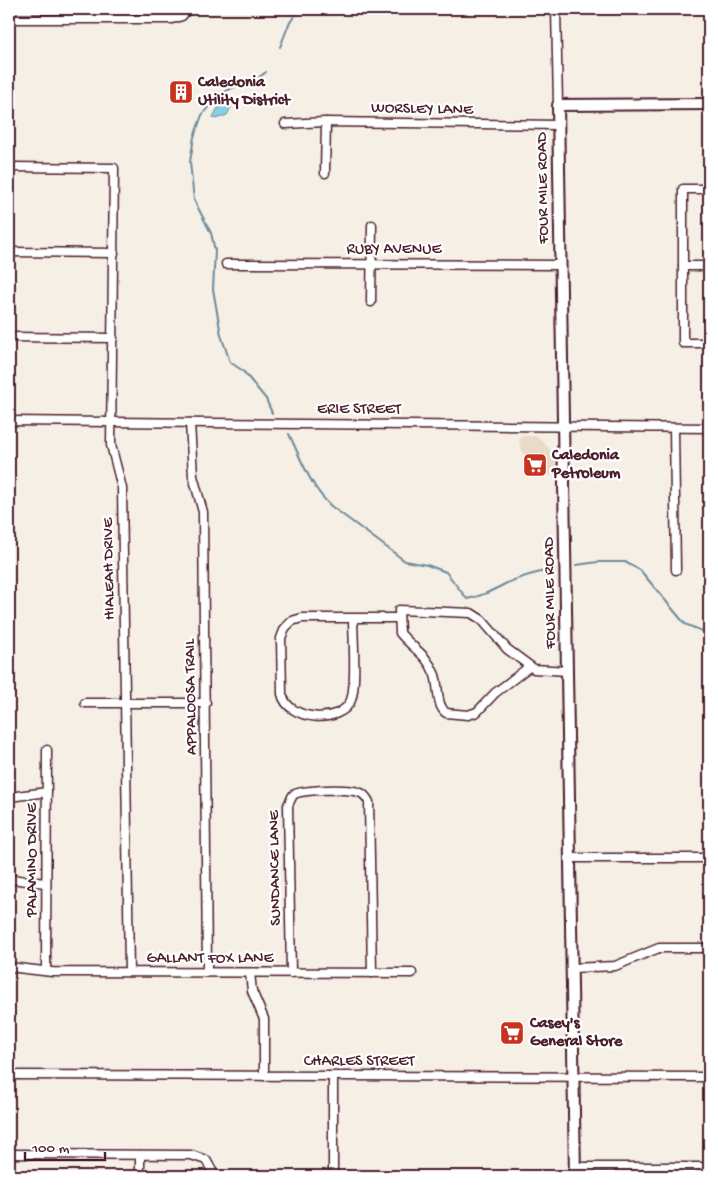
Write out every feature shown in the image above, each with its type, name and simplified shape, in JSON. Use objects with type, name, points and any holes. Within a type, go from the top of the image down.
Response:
[{"type":"main road","points":[[558,105],[709,104]]},
{"type":"main road","name":"FOUR MILE ROAD","points":[[558,105],[575,1077],[575,1172]]},
{"type":"street","points":[[9,19],[172,19],[182,16],[188,9]]},
{"type":"street","name":"FOUR MILE ROAD","points":[[556,9],[558,105]]},
{"type":"street","points":[[325,173],[326,122]]},
{"type":"street","name":"WORSLEY LANE","points":[[285,124],[326,122],[558,125]]},
{"type":"street","name":"HIALEAH DRIVE","points":[[9,167],[114,168],[112,457],[122,488],[129,972]]},
{"type":"street","points":[[709,189],[683,189],[683,343],[709,343]]},
{"type":"street","points":[[372,225],[372,302]]},
{"type":"street","points":[[9,252],[114,253]]},
{"type":"street","name":"RUBY AVENUE","points":[[226,264],[561,265]]},
{"type":"street","points":[[683,266],[709,266]]},
{"type":"street","points":[[9,337],[113,338]]},
{"type":"street","name":"ERIE STREET","points":[[9,421],[564,425],[709,428]]},
{"type":"street","name":"APPALOOSA TRAIL","points":[[190,423],[193,476],[203,512],[207,972]]},
{"type":"street","points":[[674,428],[676,570]]},
{"type":"street","points":[[353,618],[353,692],[348,705],[334,715],[304,715],[296,713],[286,704],[282,694],[281,638],[285,628],[292,621],[302,618],[353,618],[399,614],[472,612],[482,620],[507,649],[529,667],[539,671],[568,671]]},
{"type":"street","points":[[399,614],[400,632],[420,650],[431,666],[443,710],[450,714],[477,712],[495,693],[529,667]]},
{"type":"street","points":[[85,703],[206,703]]},
{"type":"street","name":"PALAMINO DRIVE","points":[[46,971],[47,750]]},
{"type":"street","name":"SUNDANCE LANE","points":[[291,973],[288,805],[290,792],[299,791],[367,792],[369,805],[372,973]]},
{"type":"street","points":[[9,797],[46,792]]},
{"type":"street","points":[[571,858],[709,858]]},
{"type":"street","points":[[9,879],[46,883]]},
{"type":"street","points":[[573,968],[615,966],[659,948],[709,948]]},
{"type":"street","name":"GALLANT FOX LANE","points":[[9,967],[46,971],[412,973]]},
{"type":"street","points":[[250,973],[252,991],[264,1019],[264,1076]]},
{"type":"street","name":"CHARLES STREET","points":[[9,1075],[709,1077]]},
{"type":"street","points":[[332,1076],[333,1176]]},
{"type":"street","points":[[9,1154],[196,1155],[210,1164],[215,1176]]},
{"type":"street","points":[[140,1154],[140,1176]]},
{"type":"street","points":[[575,1172],[709,1167]]},
{"type":"shaded area","name":"Caledonia Petroleum","points":[[521,436],[537,436],[548,447],[556,460],[559,476],[538,474],[527,463],[519,442]]},
{"type":"water","points":[[234,101],[227,115],[216,119],[213,117],[218,108]]},
{"type":"waterway","points":[[280,47],[289,24],[299,9]]},
{"type":"waterway","points":[[266,72],[253,82],[234,87],[217,96],[202,115],[194,137],[190,162],[194,200],[211,233],[215,251],[213,289],[221,335],[230,362],[243,371],[266,399],[272,413]]},
{"type":"waterway","points":[[289,434],[317,490],[331,506],[405,561],[427,565],[446,572],[467,599],[519,578],[555,569]]},
{"type":"waterway","points":[[576,565],[598,562],[625,562],[640,570],[685,624],[702,631]]},
{"type":"place","name":"Caledonia Utility District","points":[[181,92]]},
{"type":"place","name":"Caledonia Petroleum","points":[[535,465]]},
{"type":"place","name":"Casey's General Store","points":[[512,1033]]}]
